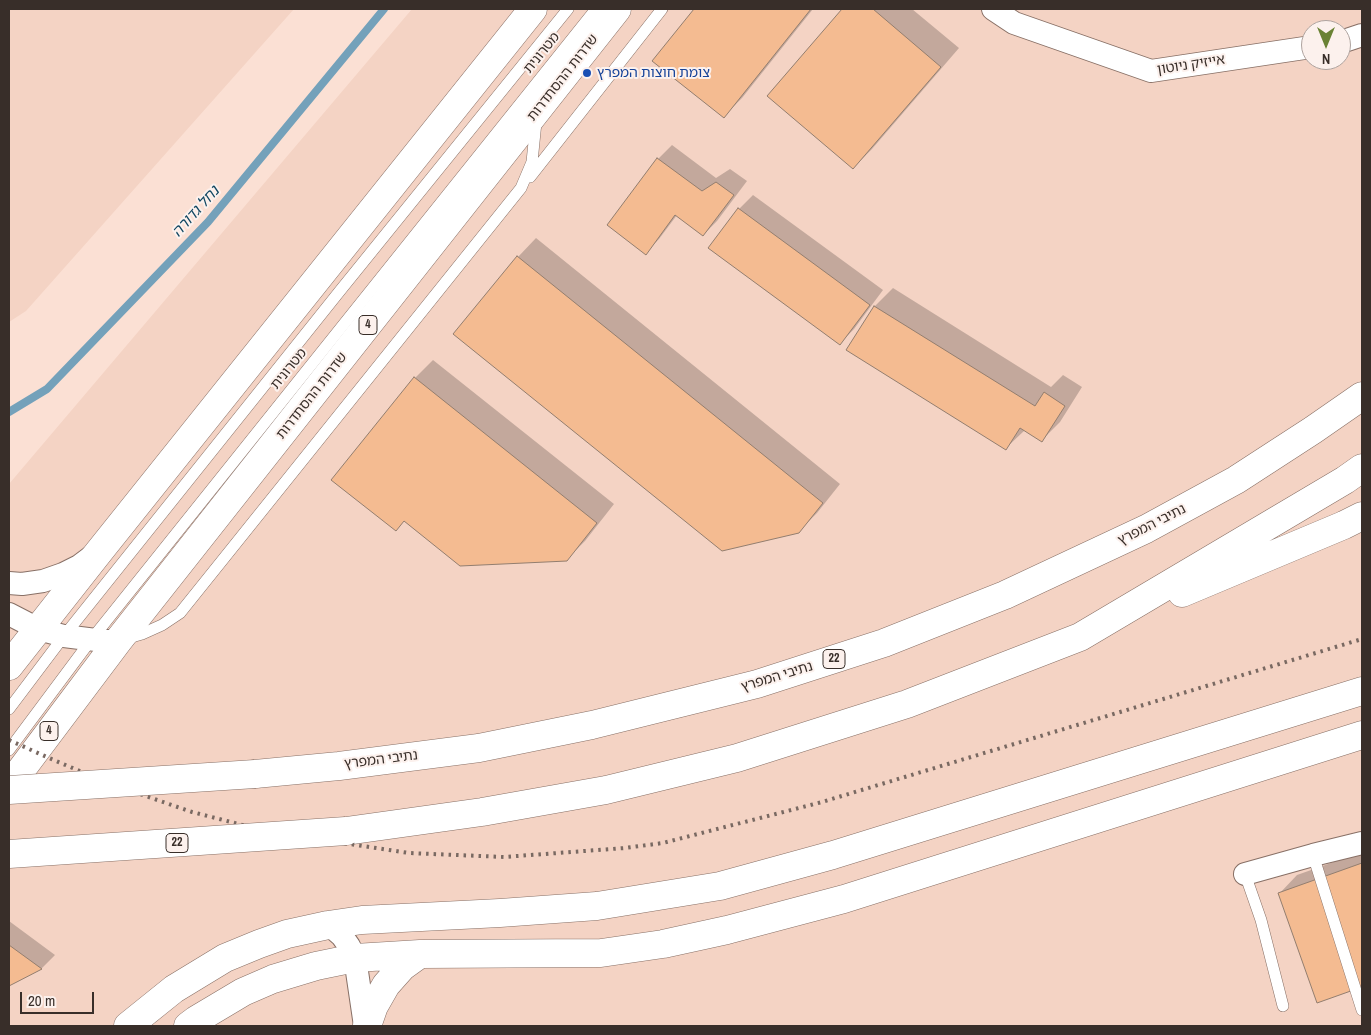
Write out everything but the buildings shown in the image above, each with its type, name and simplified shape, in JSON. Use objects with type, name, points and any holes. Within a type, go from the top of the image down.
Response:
[{"type":"main road","points":[[9,666],[98,552],[533,9]]},
{"type":"main road","name":"שדרות ההסתדרות","points":[[9,786],[118,641],[617,9]]},
{"type":"main road","name":"נתיבי המפרץ","points":[[9,790],[254,774],[339,766],[479,748],[592,725],[757,684],[884,644],[1005,595],[1146,530],[1236,480],[1362,396]]},
{"type":"main road","name":"22","points":[[9,854],[346,831],[482,812],[606,790],[737,758],[907,704],[1080,637],[1345,480],[1362,468]]},
{"type":"main road","points":[[1080,637],[1362,516]]},
{"type":"main road","points":[[128,1026],[174,989],[225,958],[287,934],[344,922],[597,906],[720,886],[852,850],[1362,691]]},
{"type":"main road","points":[[188,1026],[243,992],[273,979],[316,966],[355,958],[420,954],[601,952],[662,944],[727,930],[844,899],[1362,735]]},
{"type":"main road","points":[[366,1026],[374,1006],[386,986],[402,967],[420,954]]},
{"type":"street","name":"אייזיק ניוטון","points":[[993,9],[1021,16],[1150,71],[1301,48]]},
{"type":"street","points":[[9,584],[43,581],[63,574],[79,566],[98,552]]},
{"type":"street","points":[[9,614],[38,629],[64,636],[118,641]]},
{"type":"street","points":[[1245,874],[1312,855],[1362,844]]},
{"type":"street","points":[[328,925],[342,936],[355,958],[366,1026]]},
{"type":"lane","name":"מטרונית","points":[[9,709],[64,636],[568,9]]},
{"type":"lane","name":"מטרונית","points":[[9,750],[91,640],[596,9]]},
{"type":"lane","points":[[118,641],[142,634],[162,625],[180,613],[662,9]]},
{"type":"lane","points":[[521,188],[532,162],[536,113]]},
{"type":"lane","points":[[1312,855],[1362,1010]]},
{"type":"lane","points":[[1245,874],[1261,920],[1283,1006]]},
{"type":"shaded area","points":[[9,9],[294,9],[26,311],[9,322]]},
{"type":"shaded area","points":[[412,9],[1362,9],[1362,1026],[9,1026],[9,484]]},
{"type":"waterway","name":"נחל גדורה","points":[[9,412],[47,389],[208,222],[384,9]]},
{"type":"railway","points":[[9,740],[108,783],[192,812],[270,832],[409,853],[504,857],[625,848],[663,843],[822,802],[1362,639]]},
{"type":"place","name":"צומת חוצות המפרץ","points":[[587,73]]}]
